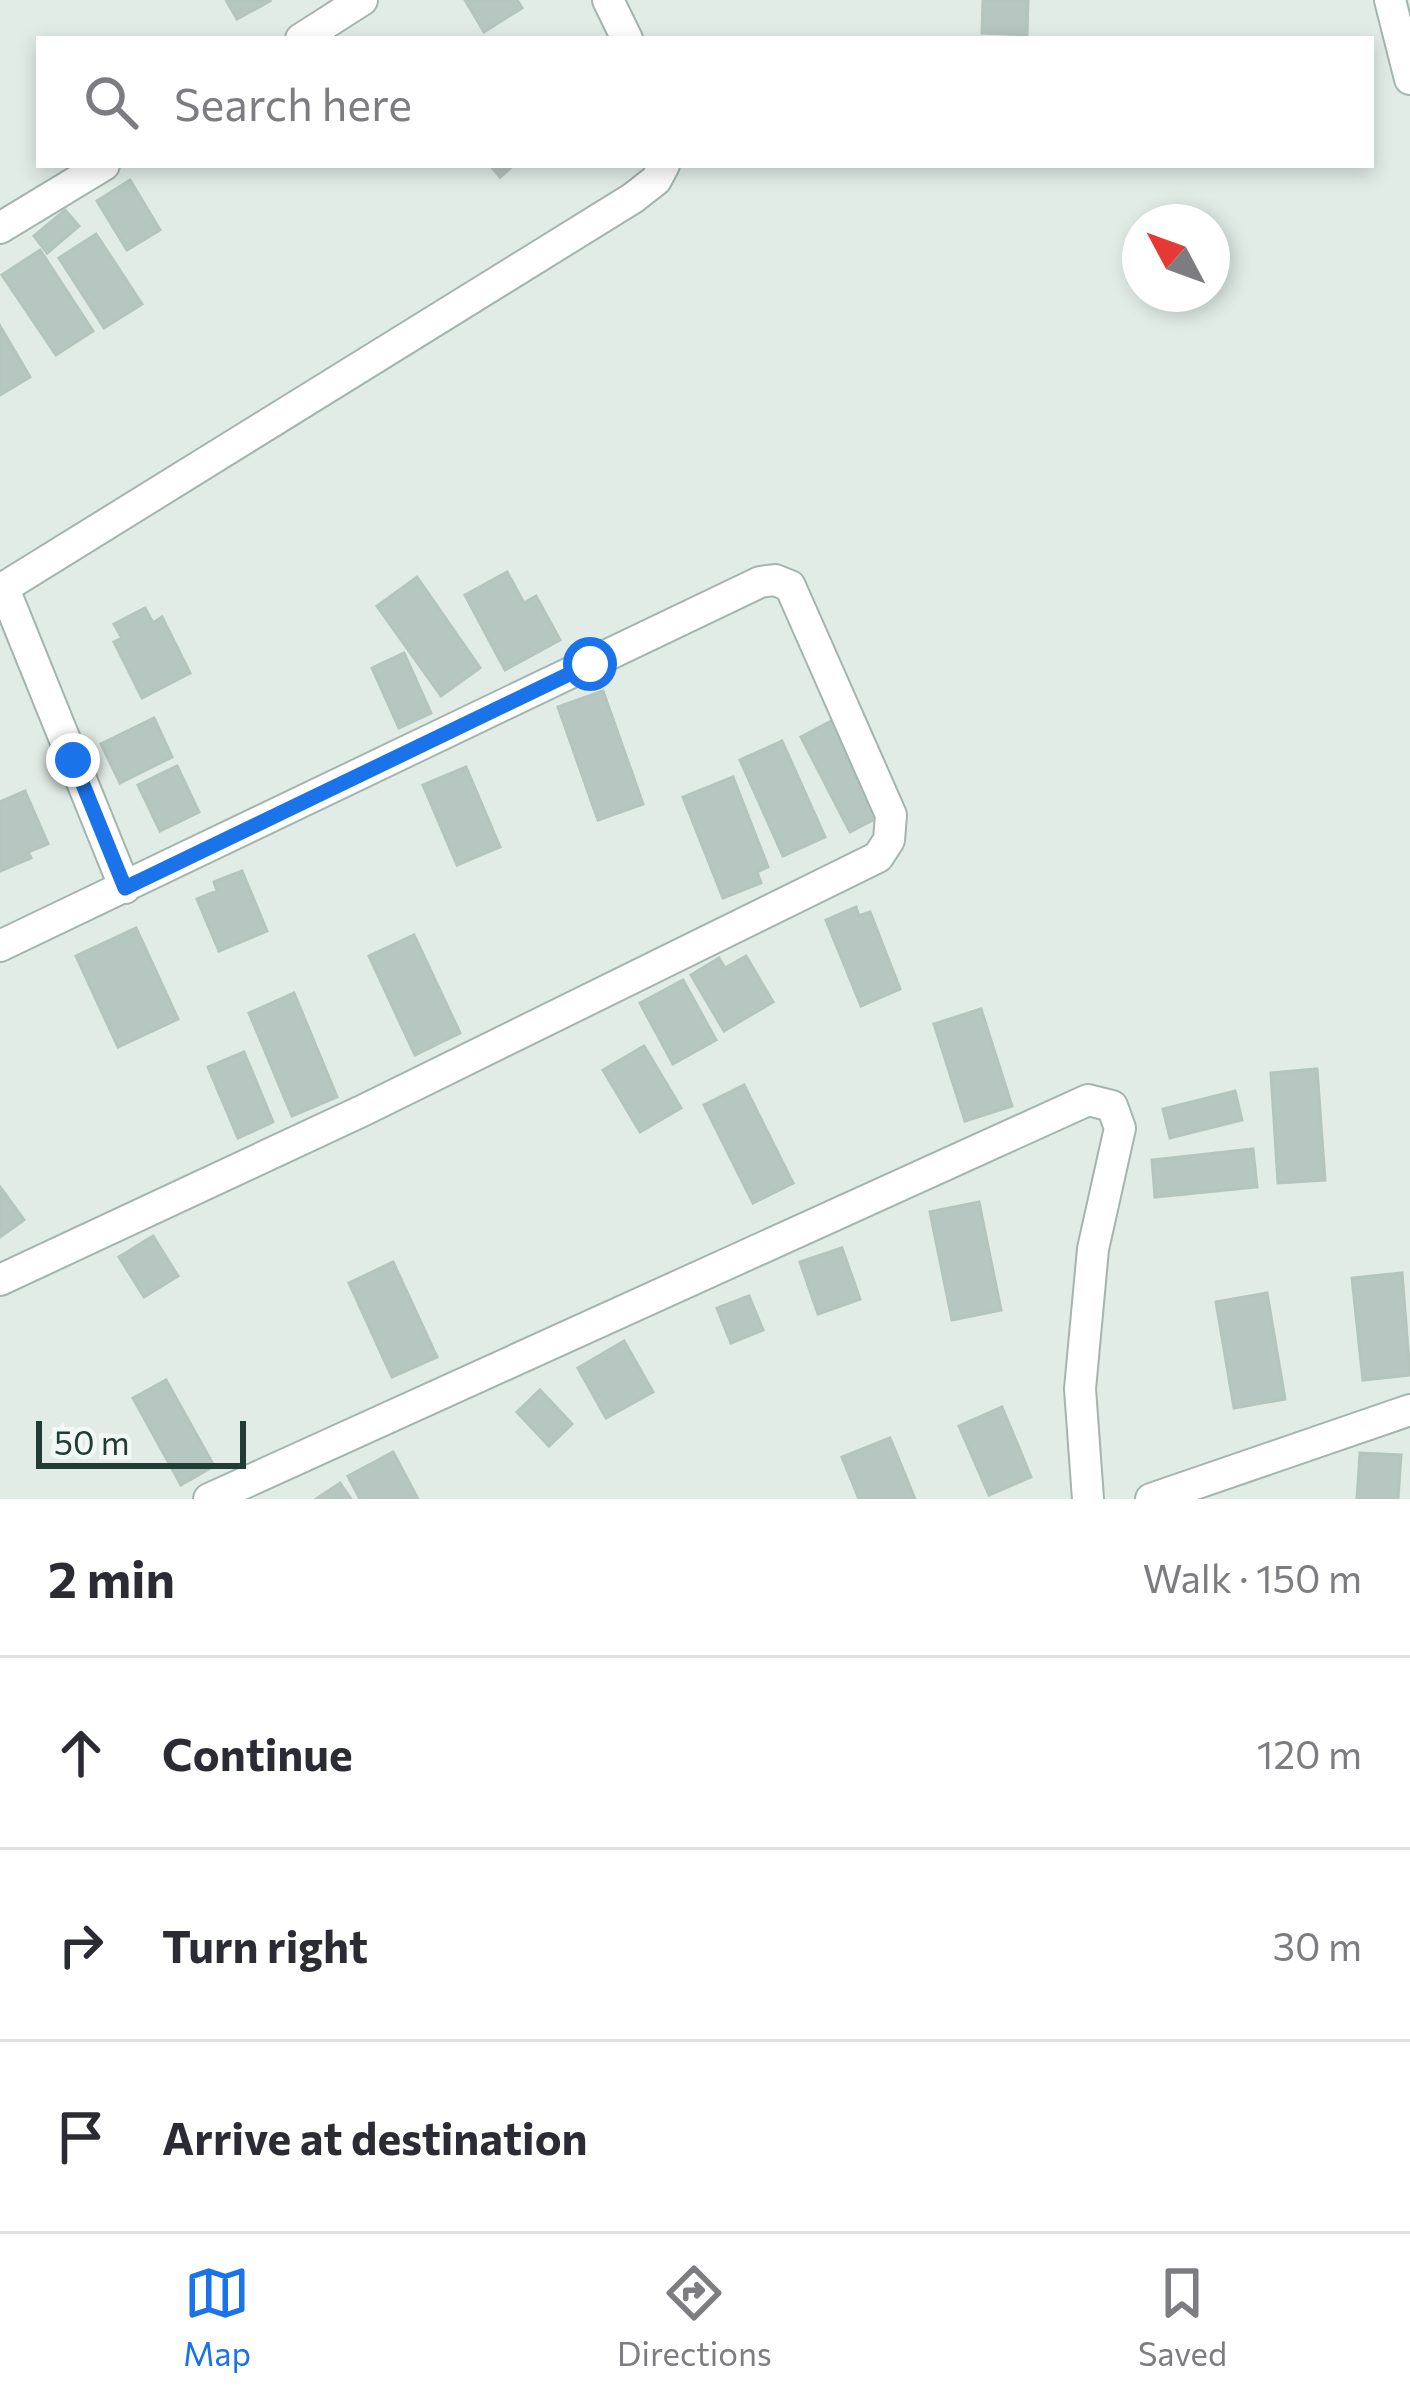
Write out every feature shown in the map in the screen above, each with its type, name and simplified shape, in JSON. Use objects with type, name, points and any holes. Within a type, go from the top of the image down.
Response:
[{"type":"street","points":[[306,36],[362,0]]},
{"type":"street","points":[[608,0],[626,36]]},
{"type":"street","points":[[1390,0],[1410,79]]},
{"type":"street","points":[[0,228],[99,168]]},
{"type":"street","points":[[125,888],[2,590],[633,198],[662,168]]},
{"type":"street","points":[[0,946],[760,582],[775,580],[790,586],[891,815],[889,840],[878,856],[364,1110],[0,1280]]},
{"type":"street","points":[[209,1499],[1088,1100],[1112,1106],[1120,1128],[1093,1249],[1080,1389],[1088,1499]]},
{"type":"street","points":[[1151,1499],[1410,1411]]},
{"type":"building","points":[[226,0],[269,0],[270,1],[237,19]]},
{"type":"building","points":[[465,0],[517,0],[522,8],[484,32]]},
{"type":"building","points":[[983,0],[1028,0],[1027,35],[982,33]]},
{"type":"building","points":[[130,180],[160,230],[127,250],[97,201]]},
{"type":"building","points":[[65,210],[79,226],[47,253],[34,236]]},
{"type":"building","points":[[96,234],[142,304],[104,328],[59,258]]},
{"type":"building","points":[[40,250],[93,331],[56,355],[2,275]]},
{"type":"building","points":[[0,326],[30,377],[0,395]]},
{"type":"building","points":[[507,572],[524,603],[536,596],[560,640],[505,670],[465,595]]},
{"type":"building","points":[[417,577],[480,668],[441,696],[377,606]]},
{"type":"building","points":[[145,608],[153,623],[162,617],[190,673],[142,698],[114,642],[122,638],[114,624]]},
{"type":"building","points":[[404,653],[431,713],[399,728],[372,668]]},
{"type":"building","points":[[603,691],[643,804],[598,820],[558,707]]},
{"type":"building","points":[[154,718],[172,757],[120,783],[101,744]]},
{"type":"building","points":[[835,719],[884,814],[850,832],[801,737]]},
{"type":"building","points":[[782,741],[825,837],[783,856],[740,760]]},
{"type":"building","points":[[177,766],[199,812],[160,831],[138,785]]},
{"type":"building","points":[[466,767],[500,847],[457,865],[423,785]]},
{"type":"building","points":[[733,777],[768,867],[757,872],[761,883],[723,898],[683,797]]},
{"type":"building","points":[[25,791],[48,844],[28,852],[31,858],[0,871],[0,802]]},
{"type":"building","points":[[242,871],[267,931],[219,951],[197,899],[217,891],[214,882]]},
{"type":"building","points":[[856,907],[859,916],[870,912],[900,989],[861,1006],[826,920]]},
{"type":"building","points":[[136,928],[178,1019],[118,1047],[76,956]]},
{"type":"building","points":[[414,935],[460,1033],[415,1055],[369,956]]},
{"type":"building","points":[[746,956],[773,1002],[724,1031],[691,975],[719,958],[725,968]]},
{"type":"building","points":[[683,980],[716,1040],[673,1064],[640,1003]]},
{"type":"building","points":[[294,993],[337,1097],[292,1116],[249,1013]]},
{"type":"building","points":[[981,1009],[1012,1106],[965,1121],[934,1024]]},
{"type":"building","points":[[644,1046],[681,1108],[640,1132],[603,1070]]},
{"type":"building","points":[[244,1052],[273,1122],[238,1138],[208,1067]]},
{"type":"building","points":[[1317,1069],[1325,1180],[1278,1183],[1271,1073]]},
{"type":"building","points":[[744,1085],[793,1183],[753,1203],[704,1105]]},
{"type":"building","points":[[1235,1091],[1242,1120],[1170,1138],[1163,1109]]},
{"type":"building","points":[[1253,1149],[1257,1187],[1155,1197],[1152,1160]]},
{"type":"building","points":[[0,1187],[24,1220],[0,1237]]},
{"type":"building","points":[[979,1202],[1001,1310],[952,1320],[930,1212]]},
{"type":"building","points":[[153,1236],[178,1276],[144,1297],[119,1257]]},
{"type":"building","points":[[842,1248],[860,1299],[818,1314],[800,1262]]},
{"type":"building","points":[[393,1262],[437,1357],[392,1377],[349,1283]]},
{"type":"building","points":[[1402,1273],[1410,1375],[1363,1380],[1352,1278]]},
{"type":"building","points":[[1267,1293],[1285,1399],[1234,1408],[1216,1302]]},
{"type":"building","points":[[749,1296],[763,1330],[731,1343],[717,1308]]},
{"type":"building","points":[[624,1341],[653,1392],[606,1418],[578,1368]]},
{"type":"building","points":[[166,1380],[214,1466],[181,1485],[133,1398]]},
{"type":"building","points":[[540,1390],[572,1424],[549,1446],[517,1412]]},
{"type":"building","points":[[1002,1407],[1031,1477],[989,1495],[959,1426]]},
{"type":"building","points":[[890,1438],[915,1499],[859,1499],[842,1457]]},
{"type":"building","points":[[393,1452],[418,1499],[360,1499],[348,1476]]},
{"type":"building","points":[[1360,1453],[1401,1455],[1398,1499],[1357,1499]]},
{"type":"building","points":[[340,1483],[351,1499],[316,1499]]},
{"type":"route","points":[[73,760],[125,888],[590,664]]}]
